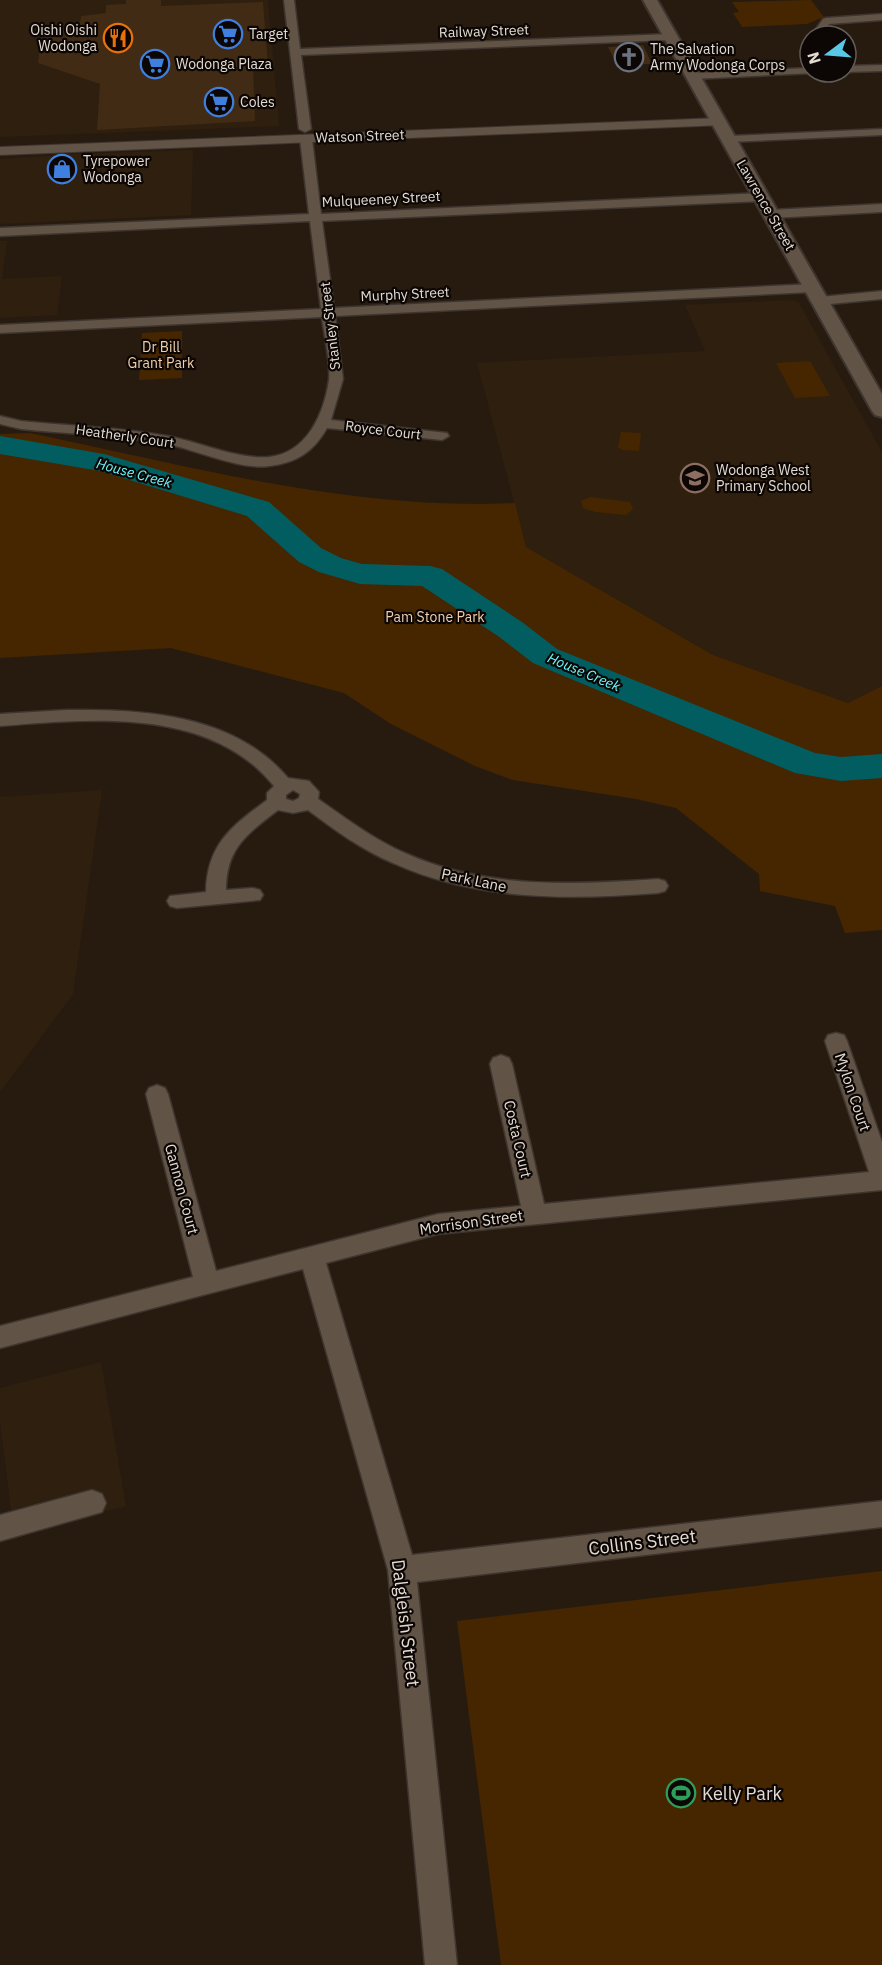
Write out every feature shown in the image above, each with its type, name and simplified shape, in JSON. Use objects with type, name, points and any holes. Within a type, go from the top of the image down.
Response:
[{"type":"main road","name":"Lawrence Street","points":[[650,0],[882,411]]},
{"type":"street","name":"Stanley Street","points":[[250,460],[268,462],[293,456],[311,443],[323,423],[336,379],[289,0]]},
{"type":"street","points":[[824,24],[826,21],[882,17]]},
{"type":"street","name":"Railway Street","points":[[297,52],[671,37]]},
{"type":"street","points":[[858,69],[882,68]]},
{"type":"street","points":[[693,76],[798,72]]},
{"type":"street","name":"Watson Street","points":[[0,151],[68,144],[716,116]]},
{"type":"street","points":[[729,140],[882,132]]},
{"type":"street","name":"Watson Street","points":[[0,142],[68,144]]},
{"type":"street","name":"Mulqueeney Street","points":[[0,232],[762,197]]},
{"type":"street","points":[[772,214],[882,208]]},
{"type":"street","name":"Murphy Street","points":[[0,329],[328,313],[816,294],[882,295]]},
{"type":"street","name":"Heatherly Court","points":[[0,420],[167,440],[250,460]]},
{"type":"street","name":"Royce Court","points":[[323,423],[442,436]]},
{"type":"street","points":[[0,720],[81,714],[131,715],[203,731],[229,742],[263,762],[280,794],[233,836],[224,847],[215,882],[216,897]]},
{"type":"street","name":"Park Lane","points":[[280,794],[296,784],[306,788],[310,796],[308,801],[365,841],[412,864],[447,877],[529,891],[600,891],[658,886]]},
{"type":"street","points":[[177,901],[253,895]]},
{"type":"street","name":"Mylon Court","points":[[836,1041],[882,1178]]},
{"type":"street","name":"Costa Court","points":[[501,1064],[535,1214]]},
{"type":"street","name":"Gannon Court","points":[[157,1094],[207,1284]]},
{"type":"street","name":"Morrison Street","points":[[0,1337],[438,1224],[882,1178]]},
{"type":"street","name":"Dalgleish Street","points":[[312,1257],[402,1570],[441,1965]]},
{"type":"street","points":[[0,1528],[92,1503]]},
{"type":"street","name":"Collins Street","points":[[402,1570],[882,1515]]},
{"type":"shaded area","name":"Wodonga Plaza","points":[[0,0],[268,0],[279,126],[0,137]]},
{"type":"shaded area","points":[[193,150],[191,215],[0,224],[0,159]]},
{"type":"shaded area","points":[[0,241],[7,241],[2,279],[62,276],[57,315],[0,318]]},
{"type":"shaded area","name":"Wodonga West Primary School","points":[[791,300],[799,303],[882,452],[882,686],[848,703],[713,655],[526,547],[477,363],[705,351],[685,305]]},
{"type":"shaded area","points":[[102,790],[73,994],[0,1092],[0,797]]},
{"type":"shaded area","points":[[101,1362],[126,1506],[99,1513],[94,1488],[11,1510],[0,1421],[0,1388]]},
{"type":"green space","points":[[811,0],[824,17],[807,24],[742,27],[733,13],[739,12],[732,2]]},
{"type":"green space","name":"Dr Bill Grant Park","points":[[182,331],[182,378],[139,380],[142,333]]},
{"type":"green space","points":[[810,361],[830,396],[795,398],[776,363]]},
{"type":"green space","points":[[621,432],[641,433],[639,451],[622,450],[618,447]]},
{"type":"green space","name":"Pam Stone Park","points":[[30,433],[210,472],[332,493],[454,504],[515,503],[526,547],[713,655],[848,703],[882,686],[882,930],[845,933],[835,906],[760,891],[759,874],[676,808],[636,799],[513,780],[475,766],[391,724],[344,693],[171,648],[0,658],[0,434]]},
{"type":"green space","points":[[590,497],[630,502],[633,509],[626,515],[595,512],[583,508],[581,501]]},
{"type":"green space","name":"Kelly Park","points":[[882,1571],[882,1965],[501,1965],[457,1621]]},
{"type":"building","name":"Wodonga Plaza","points":[[126,0],[161,0],[161,6],[263,2],[268,66],[253,66],[255,121],[97,130],[100,84],[38,63],[41,37],[80,23],[81,16],[106,13],[106,5],[126,4]]},
{"type":"building","name":"The Salvation Army Wodonga Corps","points":[[643,45],[652,64],[617,65],[608,47]]},
{"type":"waterway","name":"House Creek","points":[[0,445],[104,463],[258,509],[310,555],[330,565],[360,574],[430,576],[510,629],[545,656],[808,764],[841,769],[882,766]]},
{"type":"place","name":"Target","points":[[228,34]]},
{"type":"place","name":"Oishi Oishi Wodonga","points":[[118,38]]},
{"type":"place","name":"The Salvation Army Wodonga Corps","points":[[629,57]]},
{"type":"place","name":"Wodonga Plaza","points":[[155,64]]},
{"type":"place","name":"Coles","points":[[219,102]]},
{"type":"place","name":"Tyrepower Wodonga","points":[[62,169]]},
{"type":"place","name":"Wodonga West Primary School","points":[[695,478]]},
{"type":"place","name":"Kelly Park","points":[[681,1793]]}]
